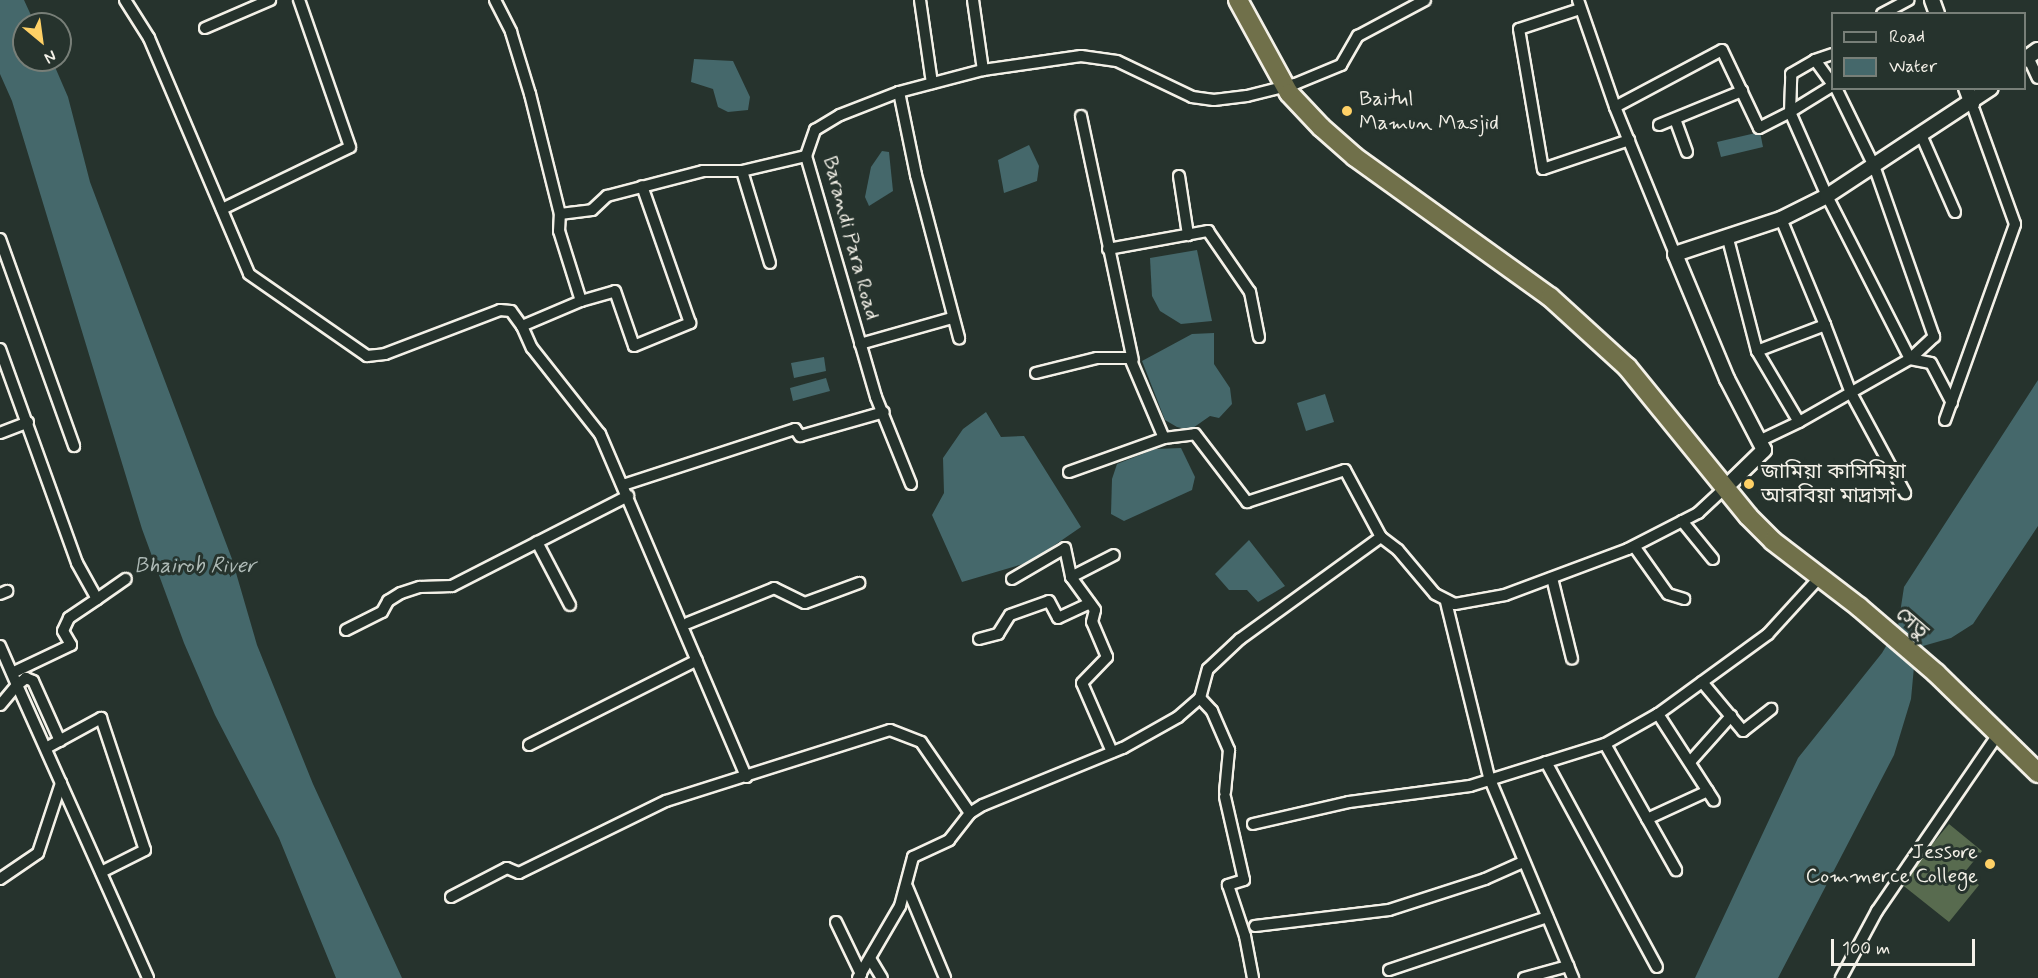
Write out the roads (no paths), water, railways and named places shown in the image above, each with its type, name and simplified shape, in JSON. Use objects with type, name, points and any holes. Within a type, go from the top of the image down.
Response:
[{"type":"highway","name":"সেতু","points":[[1238,0],[1284,87],[1355,157],[1550,297],[1577,321],[1627,368],[1773,541],[1821,576],[1936,673],[2038,773]]},
{"type":"street","points":[[125,0],[149,38],[249,274],[368,356],[385,354],[500,310],[511,311],[522,326],[532,348],[600,434],[746,777]]},
{"type":"street","points":[[206,28],[270,0]]},
{"type":"street","points":[[222,209],[350,147],[299,0]]},
{"type":"street","points":[[495,0],[511,32],[527,84],[560,214],[559,231],[581,301]]},
{"type":"street","points":[[921,0],[932,83]]},
{"type":"street","points":[[973,0],[983,70]]},
{"type":"street","name":"Barandi Para Road","points":[[911,484],[860,344],[806,156],[815,130],[840,115],[899,92],[932,83],[983,70],[1100,57],[1192,98],[1214,100],[1284,87],[1341,65],[1358,36],[1425,0]]},
{"type":"street","points":[[1886,12],[1908,0]]},
{"type":"street","points":[[1446,602],[1464,604],[1552,578],[1628,549],[1698,513],[1764,452],[1727,379],[1675,254],[1629,140],[1615,107],[1579,4],[1519,29],[1543,169],[1629,140]]},
{"type":"street","points":[[1615,107],[1722,50],[1760,128],[1831,88]]},
{"type":"street","points":[[1831,55],[1815,60],[1791,74],[1791,112],[1827,196],[1910,358],[1931,363],[1952,403]]},
{"type":"street","points":[[2030,56],[2038,78]]},
{"type":"street","points":[[1815,60],[1831,82]]},
{"type":"street","points":[[1759,441],[1799,422],[1910,358],[1934,337],[1874,166],[1836,90]]},
{"type":"street","points":[[1945,420],[2015,224],[1967,90]]},
{"type":"street","points":[[1675,254],[1728,239],[1781,219],[1827,196],[1973,107],[1989,90]]},
{"type":"street","points":[[1659,125],[1742,91]]},
{"type":"street","points":[[899,92],[952,318],[959,338]]},
{"type":"street","points":[[1081,116],[1133,360],[1164,438]]},
{"type":"street","points":[[1675,119],[1688,152]]},
{"type":"street","points":[[1922,137],[1955,212]]},
{"type":"street","points":[[560,214],[592,210],[607,196],[703,171],[742,171],[806,156]]},
{"type":"street","points":[[742,171],[770,263]]},
{"type":"street","points":[[1179,176],[1188,235]]},
{"type":"street","points":[[522,326],[581,301],[615,291],[634,346],[690,323],[642,186]]},
{"type":"street","points":[[1781,219],[1851,393],[1905,493]]},
{"type":"street","points":[[1108,249],[1208,231],[1218,241],[1250,292],[1259,337]]},
{"type":"street","points":[[0,239],[74,446]]},
{"type":"street","points":[[1728,239],[1757,351],[1799,422]]},
{"type":"street","points":[[860,344],[952,318]]},
{"type":"street","points":[[1757,351],[1825,325]]},
{"type":"street","points":[[0,349],[77,563],[96,599]]},
{"type":"street","points":[[1036,373],[1097,358],[1133,360]]},
{"type":"street","points":[[623,485],[795,429],[800,436],[884,412]]},
{"type":"street","points":[[0,433],[28,422]]},
{"type":"street","points":[[1069,472],[1164,438],[1198,435],[1247,502],[1346,470],[1381,537],[1446,602],[1489,777],[1573,978]]},
{"type":"street","points":[[346,630],[382,612],[388,601],[401,593],[420,587],[452,586],[628,496]]},
{"type":"street","points":[[1683,521],[1713,558]]},
{"type":"street","points":[[860,976],[871,960],[907,887],[911,859],[949,840],[970,813],[1112,752],[1178,717],[1200,698],[1208,669],[1240,639],[1381,537]]},
{"type":"street","points":[[537,542],[570,605]]},
{"type":"street","points":[[1012,579],[1065,548],[1071,577],[1095,610],[1092,622],[1107,657],[1082,683],[1112,752]]},
{"type":"street","points":[[1636,549],[1668,594],[1684,599]]},
{"type":"street","points":[[1071,577],[1114,555]]},
{"type":"street","points":[[1252,824],[1350,802],[1470,786],[1489,777],[1605,744],[1658,714],[1768,634],[1821,576]]},
{"type":"street","points":[[1552,578],[1572,659]]},
{"type":"street","points":[[12,673],[71,645],[63,631],[69,618],[126,579]]},
{"type":"street","points":[[688,623],[774,588],[805,603],[859,582]]},
{"type":"street","points":[[979,639],[998,634],[1010,615],[1049,602],[1058,618],[1090,603]]},
{"type":"street","points":[[0,646],[148,978]]},
{"type":"street","points":[[529,746],[697,660]]},
{"type":"street","points":[[0,705],[26,678],[33,681],[60,741]]},
{"type":"street","points":[[1702,682],[1743,731],[1771,709]]},
{"type":"street","points":[[1200,698],[1212,711],[1228,750],[1225,794],[1244,880],[1228,885],[1245,936],[1253,978]]},
{"type":"street","points":[[1658,714],[1714,801]]},
{"type":"street","points":[[1690,762],[1731,716]]},
{"type":"street","points":[[46,748],[101,718],[145,850],[101,872]]},
{"type":"street","points":[[451,897],[507,868],[519,873],[666,801],[896,730],[925,746],[970,813]]},
{"type":"street","points":[[1841,978],[1877,911],[1998,734]]},
{"type":"street","points":[[1605,744],[1676,870]]},
{"type":"street","points":[[1546,762],[1657,967]]},
{"type":"street","points":[[0,879],[38,853],[61,783]]},
{"type":"street","points":[[1647,819],[1708,791]]},
{"type":"street","points":[[1255,926],[1389,910],[1485,879],[1523,862]]},
{"type":"street","points":[[907,887],[945,978]]},
{"type":"street","points":[[1389,970],[1547,917]]},
{"type":"street","points":[[836,922],[860,976]]},
{"type":"street","points":[[871,960],[882,978]]},
{"type":"street","points":[[1524,978],[1568,966]]},
{"type":"water","name":"Bhairob River","points":[[0,0],[24,0],[30,12],[12,12],[12,72],[57,72],[68,97],[90,182],[232,559],[257,645],[313,784],[402,978],[336,978],[279,838],[215,715],[184,643],[142,529],[12,101],[0,74]]},
{"type":"water","points":[[694,59],[733,61],[750,97],[748,110],[728,112],[718,107],[713,89],[691,82]]},
{"type":"water","points":[[1760,132],[1763,147],[1721,157],[1717,142]]},
{"type":"water","points":[[1029,145],[1039,166],[1037,181],[1004,193],[998,160]]},
{"type":"water","points":[[882,151],[889,152],[893,191],[869,206],[865,197],[871,167]]},
{"type":"water","points":[[1197,250],[1212,321],[1181,324],[1160,311],[1152,296],[1150,258]]},
{"type":"water","points":[[1214,333],[1214,364],[1230,388],[1232,404],[1219,418],[1210,416],[1190,430],[1177,427],[1165,420],[1142,361],[1192,334]]},
{"type":"water","points":[[824,357],[826,371],[794,378],[791,363]]},
{"type":"water","points":[[826,378],[830,391],[793,401],[790,388]]},
{"type":"water","points":[[2038,380],[2038,526],[1973,624],[1951,638],[1923,646],[1915,656],[1911,699],[1894,755],[1778,978],[1695,978],[1798,758],[1882,653],[1898,626],[1904,587]]},
{"type":"water","points":[[1325,394],[1334,422],[1306,431],[1297,403]]},
{"type":"water","points":[[986,412],[1001,437],[1024,436],[1081,527],[1030,562],[962,582],[932,515],[944,493],[943,458],[963,429]]},
{"type":"water","points":[[1181,448],[1195,477],[1192,490],[1124,521],[1111,514],[1112,479],[1117,464],[1155,449]]},
{"type":"water","points":[[1249,540],[1285,586],[1258,602],[1247,590],[1229,590],[1215,574]]},
{"type":"place","name":"Baitul Mamun Masjid","points":[[1347,111]]},
{"type":"place","name":"জামিয়া কাসিমিয়া আরবিয়া মাদ্রাসা","points":[[1749,484]]},
{"type":"place","name":"Jessore Commerce College","points":[[1990,864]]}]
